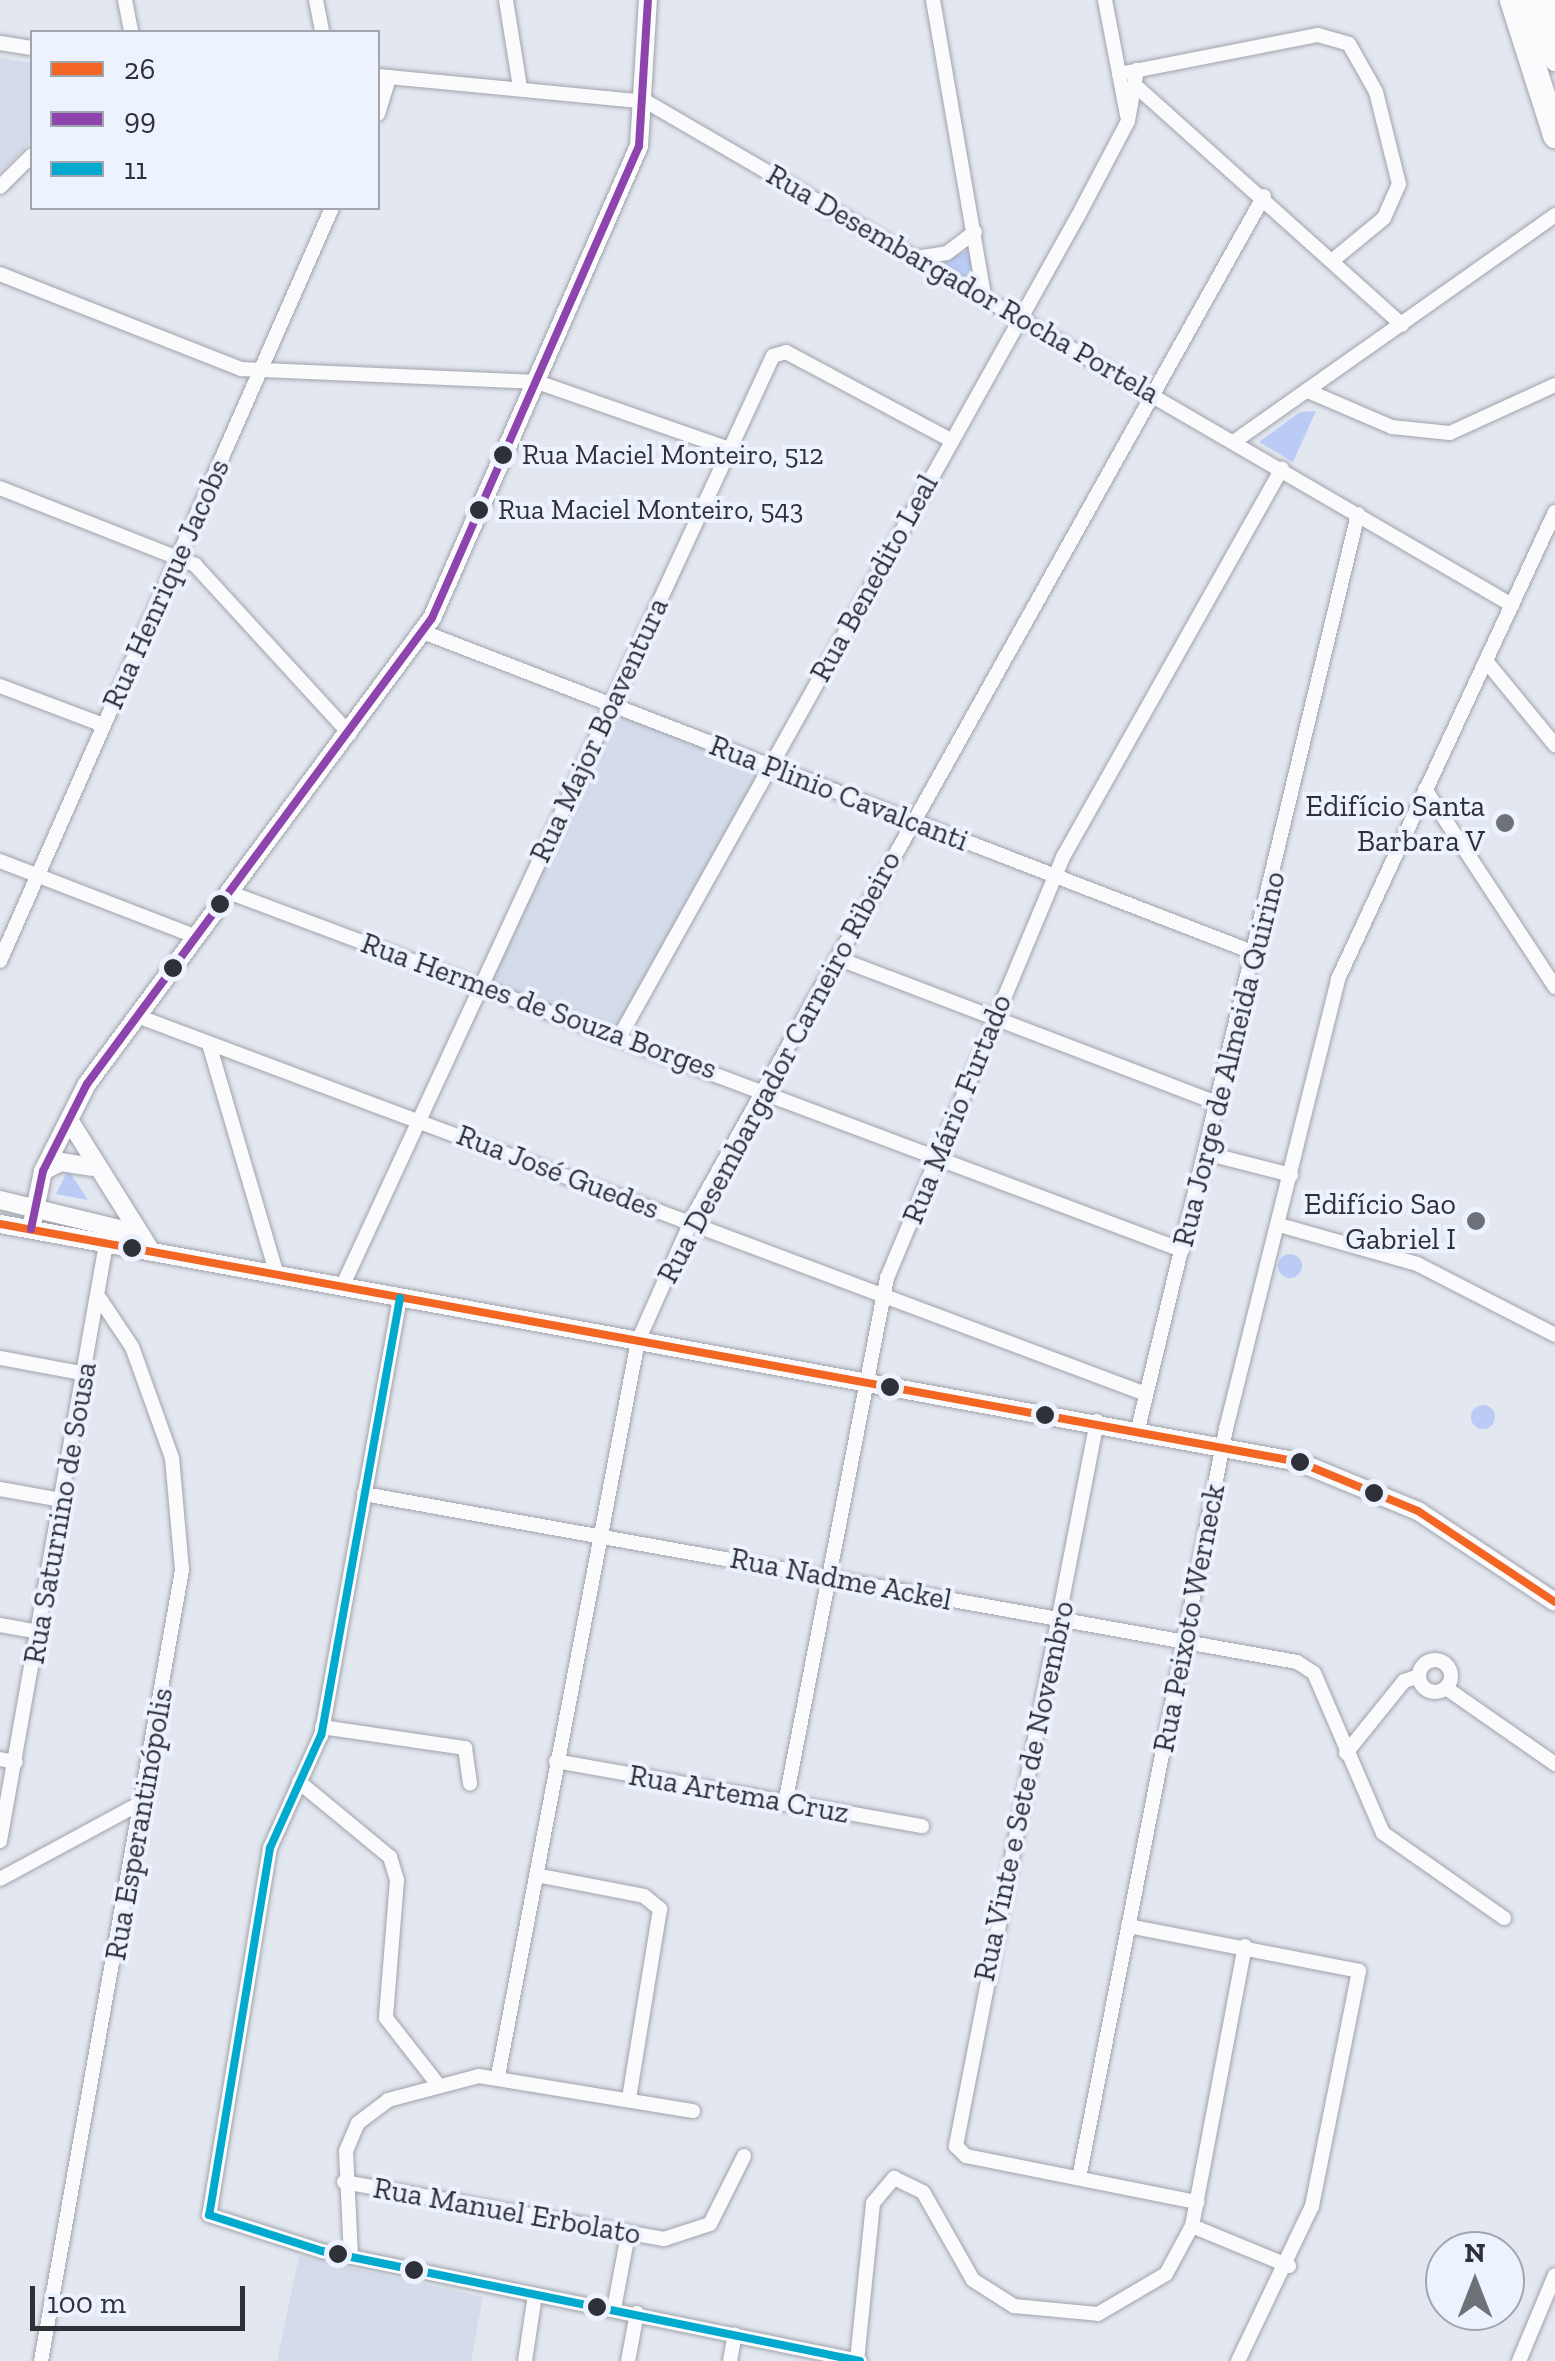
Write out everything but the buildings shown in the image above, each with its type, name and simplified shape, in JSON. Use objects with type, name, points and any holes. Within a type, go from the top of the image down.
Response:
[{"type":"highway","points":[[1512,0],[1555,135]]},
{"type":"main road","points":[[1528,0],[1555,61]]},
{"type":"main road","points":[[1545,0],[1555,27]]},
{"type":"street","points":[[125,0],[130,30]]},
{"type":"street","points":[[316,0],[322,30]]},
{"type":"street","points":[[506,0],[520,87]]},
{"type":"street","points":[[31,1229],[43,1171],[69,1120],[137,1016],[423,632],[639,146],[646,102],[648,0]]},
{"type":"street","points":[[933,0],[985,300]]},
{"type":"street","points":[[1105,0],[1128,120]]},
{"type":"street","points":[[1118,74],[1318,34],[1349,44],[1395,146],[1399,184],[1384,218],[1332,260]]},
{"type":"street","points":[[0,43],[30,48]]},
{"type":"street","name":"Rua Benedito Leal","points":[[620,1036],[1128,120],[1137,87],[1137,70]]},
{"type":"street","name":"Rua Desembargador Rocha Portela","points":[[383,76],[646,102],[1512,605]]},
{"type":"street","points":[[1137,87],[1264,196],[1402,324]]},
{"type":"street","points":[[0,187],[30,157]]},
{"type":"street","name":"Rua Desembargador Carneiro Ribeiro","points":[[498,2076],[597,1534],[638,1341],[690,1222],[1264,196]]},
{"type":"street","name":"Rua Henrique Jacobs","points":[[0,961],[331,210]]},
{"type":"street","points":[[1235,441],[1555,215]]},
{"type":"street","points":[[916,258],[947,253],[976,232]]},
{"type":"street","points":[[0,274],[260,372],[537,382],[729,449]]},
{"type":"street","name":"Rua Major Boaventura","points":[[342,1287],[729,449],[780,352],[951,440]]},
{"type":"street","points":[[1308,391],[1380,423],[1450,433],[1555,385]]},
{"type":"street","name":"Rua Mário Furtado","points":[[785,1804],[882,1296],[1055,876],[1282,468]]},
{"type":"street","points":[[0,488],[178,557],[350,734]]},
{"type":"street","name":"Rua Peixoto Werneck","points":[[1079,2178],[1222,1446],[1338,978],[1555,512]]},
{"type":"street","name":"Rua Jorge de Almeida Quirino","points":[[1138,1428],[1358,514]]},
{"type":"street","name":"Rua Plinio Cavalcanti","points":[[423,632],[1255,952]]},
{"type":"street","points":[[1486,661],[1555,745]]},
{"type":"street","points":[[0,686],[103,726]]},
{"type":"street","points":[[1424,789],[1555,988]]},
{"type":"street","points":[[0,861],[197,937]]},
{"type":"street","name":"Rua Hermes de Souza Borges","points":[[231,893],[482,984],[1182,1250]]},
{"type":"street","points":[[837,958],[1217,1104]]},
{"type":"street","name":"Rua José Guedes","points":[[137,1016],[1146,1394]]},
{"type":"street","points":[[209,1044],[277,1275]]},
{"type":"street","points":[[69,1120],[96,1172],[144,1241]]},
{"type":"street","points":[[1205,1153],[1291,1175]]},
{"type":"street","points":[[43,1171],[61,1162],[96,1172]]},
{"type":"street","points":[[96,1172],[107,1222],[106,1244]]},
{"type":"street","points":[[0,1200],[107,1222],[144,1241],[277,1275],[1138,1428],[1299,1462],[1393,1498],[1555,1602]]},
{"type":"street","points":[[0,1224],[106,1244],[144,1241]]},
{"type":"street","points":[[1279,1225],[1417,1264],[1555,1335]]},
{"type":"street","name":"Rua Saturnino de Sousa","points":[[0,1841],[8,1760],[38,1632],[100,1300],[106,1244]]},
{"type":"street","points":[[400,1298],[322,1727],[270,1848],[209,2215],[352,2257],[858,2359],[873,2204],[894,2178],[923,2192],[972,2280],[1038,2312],[1124,2307],[1166,2274],[1192,2226],[1245,1946]]},
{"type":"street","name":"Rua Esperantinópolis","points":[[39,2358],[144,1801],[182,1534],[152,1397],[100,1300]]},
{"type":"street","points":[[0,1358],[86,1374]]},
{"type":"street","name":"Rua Vinte e Sete de Novembro","points":[[1079,2178],[966,2156],[955,2136],[1097,1422]]},
{"type":"street","points":[[0,1489],[62,1500]]},
{"type":"street","name":"Rua Nadme Ackel","points":[[364,1494],[1185,1641],[1314,1673],[1346,1754]]},
{"type":"street","points":[[0,1625],[38,1632]]},
{"type":"street","points":[[1446,1688],[1451,1674],[1442,1662],[1426,1662],[1419,1676],[1404,1681],[1346,1754],[1383,1833],[1504,1918]]},
{"type":"street","points":[[1419,1676],[1431,1692],[1446,1688],[1555,1764]]},
{"type":"street","points":[[322,1727],[464,1748],[470,1784]]},
{"type":"street","name":"Rua Artema Cruz","points":[[556,1761],[922,1826]]},
{"type":"street","points":[[299,1782],[390,1857],[397,1880],[386,2018],[436,2082]]},
{"type":"street","points":[[0,1879],[144,1801]]},
{"type":"street","points":[[536,1875],[644,1896],[660,1909],[629,2098]]},
{"type":"street","points":[[1128,1926],[1358,1969],[1312,2206],[1288,2266],[1238,2361]]},
{"type":"street","points":[[352,2257],[344,2182],[358,2123],[436,2082],[498,2076],[694,2110]]},
{"type":"street","name":"Rua Manuel Erbolato","points":[[344,2182],[628,2234],[684,2236],[710,2224],[744,2156]]},
{"type":"street","points":[[1079,2178],[1197,2202]]},
{"type":"street","points":[[1192,2226],[1288,2266]]},
{"type":"street","points":[[614,2310],[628,2234]]},
{"type":"street","points":[[1519,2361],[1555,2275]]},
{"type":"street","points":[[525,2361],[536,2295]]},
{"type":"street","points":[[628,2361],[636,2313]]},
{"type":"street","points":[[730,2361],[735,2334]]},
{"type":"shaded area","points":[[0,58],[30,63],[30,143],[0,172]]},
{"type":"shaded area","points":[[972,248],[978,283],[973,287],[939,265]]},
{"type":"shaded area","points":[[1316,411],[1293,462],[1259,442],[1300,412]]},
{"type":"shaded area","points":[[609,705],[769,767],[620,1036],[482,984]]},
{"type":"shaded area","points":[[67,1172],[71,1174],[88,1200],[56,1194]]},
{"type":"shaded area","points":[[1290,1254],[1299,1257],[1299,1275],[1290,1278],[1281,1275],[1278,1266],[1281,1257]]},
{"type":"shaded area","points":[[1483,1405],[1495,1417],[1483,1429],[1471,1417]]},
{"type":"shaded area","points":[[299,2256],[483,2297],[471,2361],[277,2361]]},
{"type":"transit line","name":"99","points":[[31,1229],[43,1171],[87,1084],[432,618],[639,146],[648,0]]},
{"type":"transit line","name":"26","points":[[0,1224],[1299,1462],[1418,1511],[1555,1602]]},
{"type":"transit line","name":"11","points":[[400,1298],[321,1735],[270,1848],[209,2215],[322,2251],[860,2361]]},
{"type":"place","name":"Rua Maciel Monteiro, 512","points":[[503,455]]},
{"type":"place","name":"Rua Maciel Monteiro, 543","points":[[479,510]]},
{"type":"place","name":"Edifício Santa Barbara V","points":[[1505,823]]},
{"type":"place","name":"Edifício Sao Gabriel I","points":[[1476,1221]]}]
